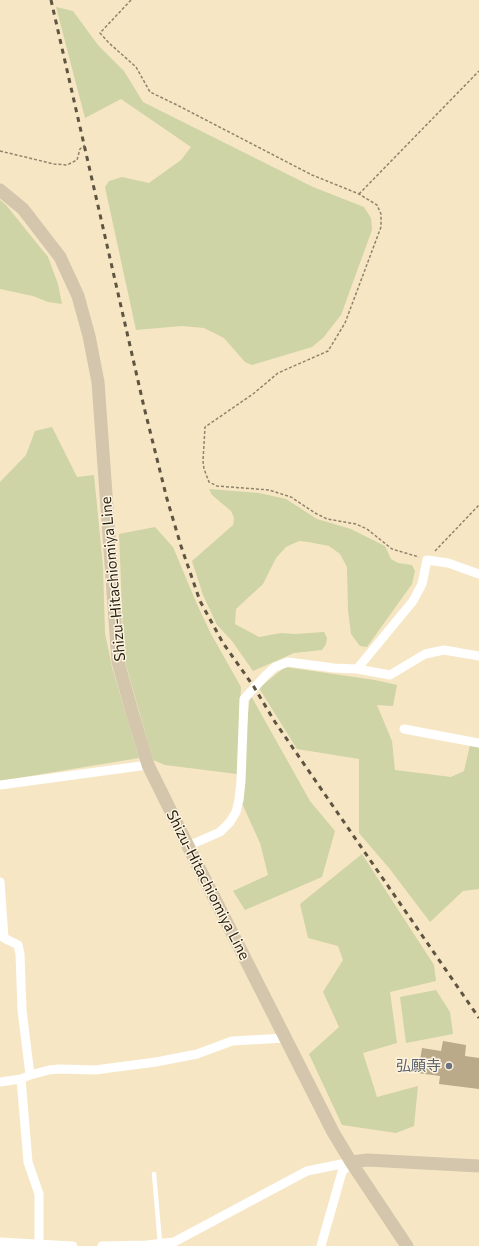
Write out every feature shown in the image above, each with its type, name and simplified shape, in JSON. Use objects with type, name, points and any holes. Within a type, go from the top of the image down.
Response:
[{"type":"main road","name":"Shizu-Hitachiomiya Line","points":[[0,190],[23,209],[60,257],[78,296],[89,336],[98,382],[118,662],[148,765],[333,1132],[351,1162],[407,1246]]},
{"type":"main road","points":[[351,1162],[368,1160],[479,1166]]},
{"type":"street","points":[[357,669],[413,601],[422,584],[427,560],[448,563],[479,574]]},
{"type":"street","points":[[188,846],[220,832],[230,822],[236,812],[240,800],[244,699],[275,667],[288,662],[334,668],[357,669],[390,675],[425,654],[444,650],[479,656]]},
{"type":"street","points":[[404,729],[479,743]]},
{"type":"street","points":[[0,785],[148,765]]},
{"type":"street","points":[[0,882],[4,938],[18,945],[20,954],[22,1010],[30,1075]]},
{"type":"street","points":[[0,1082],[21,1079],[30,1075],[60,1069],[94,1070],[148,1063],[197,1054],[232,1042],[285,1038]]},
{"type":"street","points":[[21,1079],[28,1162],[39,1194],[38,1245]]},
{"type":"street","points":[[102,1246],[146,1245],[160,1243],[176,1244],[307,1171],[351,1162]]},
{"type":"street","points":[[321,1246],[342,1172],[351,1162]]},
{"type":"street","points":[[0,1242],[73,1246]]},
{"type":"lane","points":[[154,1174],[160,1243]]},
{"type":"path","points":[[131,0],[100,32],[109,44],[136,67],[150,92],[312,174],[359,194],[377,205],[381,214],[381,227],[345,323],[328,351],[278,373],[253,394],[205,427],[203,461],[204,469],[209,482],[217,486],[269,490],[291,497],[327,519],[356,524],[367,529],[392,549],[427,560],[479,505]]},
{"type":"path","points":[[359,194],[479,71]]},
{"type":"path","points":[[0,151],[54,164],[67,165],[77,160],[80,149],[85,145]]},
{"type":"green space","points":[[56,7],[73,11],[98,45],[124,71],[143,102],[313,187],[364,207],[371,218],[372,230],[341,315],[323,338],[312,347],[252,365],[245,362],[224,338],[204,328],[182,326],[136,330],[105,187],[109,181],[122,177],[149,183],[181,160],[191,147],[121,99],[85,118]]},
{"type":"green space","points":[[0,200],[6,205],[48,257],[58,284],[62,304],[48,302],[33,296],[0,289]]},
{"type":"green space","points":[[52,427],[77,477],[94,475],[103,566],[105,633],[112,667],[139,758],[0,781],[0,482],[26,455],[35,431]]},
{"type":"green space","points":[[209,489],[259,493],[286,499],[317,519],[351,529],[385,546],[391,559],[398,563],[412,565],[415,571],[412,584],[367,647],[360,646],[351,634],[348,610],[347,567],[340,554],[329,546],[308,542],[299,541],[286,547],[276,558],[263,584],[236,609],[235,624],[259,637],[281,633],[295,634],[324,632],[327,638],[326,644],[322,650],[294,653],[253,671],[232,641],[217,625],[203,595],[192,561],[233,525],[234,518],[231,511],[212,495]]},
{"type":"green space","points":[[155,527],[173,547],[210,632],[241,687],[237,774],[165,765],[153,760],[124,658],[119,534]]},
{"type":"green space","points":[[285,667],[375,680],[397,685],[393,706],[377,705],[392,741],[395,770],[451,777],[464,771],[470,745],[479,747],[479,889],[463,891],[430,922],[389,868],[359,833],[359,759],[297,749],[259,688]]},
{"type":"green space","points":[[250,694],[310,801],[335,831],[322,877],[245,910],[233,891],[268,875],[260,843],[240,799]]},
{"type":"green space","points":[[362,854],[434,965],[436,981],[390,992],[397,1043],[363,1053],[377,1097],[418,1086],[414,1126],[396,1133],[342,1125],[309,1054],[339,1027],[323,992],[343,960],[338,946],[308,938],[300,904]]},
{"type":"green space","points":[[436,990],[450,1012],[453,1034],[406,1043],[400,997]]},
{"type":"building","name":"弘願寺","points":[[443,1041],[466,1045],[465,1056],[479,1058],[479,1089],[439,1084],[440,1076],[418,1073],[422,1048],[441,1051]]},
{"type":"railway","points":[[51,0],[144,407],[167,499],[200,601],[223,643],[254,687],[275,722],[479,1018]]},
{"type":"place","name":"弘願寺","points":[[449,1066]]}]
